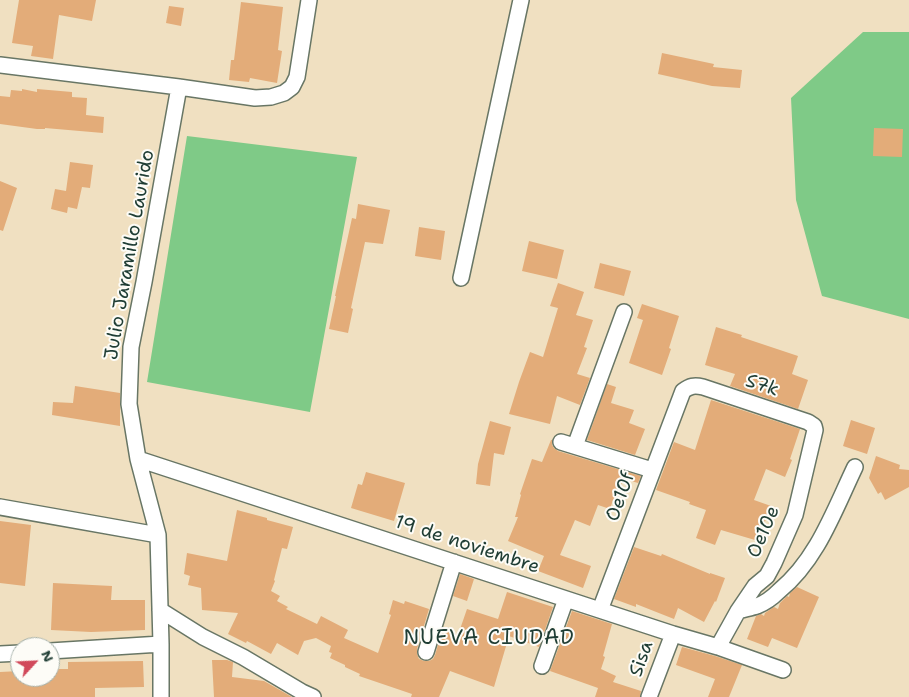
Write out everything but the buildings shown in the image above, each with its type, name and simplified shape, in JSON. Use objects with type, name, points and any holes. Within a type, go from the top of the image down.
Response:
[{"type":"street","points":[[0,65],[255,98],[271,97],[284,93],[292,87],[297,76],[309,0]]},
{"type":"street","points":[[461,278],[521,0]]},
{"type":"street","name":"Julio Jaramillo Laurido","points":[[161,697],[158,535],[138,459],[129,404],[131,347],[179,87]]},
{"type":"street","points":[[624,312],[568,444],[652,470]]},
{"type":"street","name":"S7k","points":[[679,398],[682,391],[696,385],[808,422],[814,426],[815,430],[810,450]]},
{"type":"street","name":"Oe10f","points":[[600,610],[679,398]]},
{"type":"street","name":"Oe10e","points":[[718,646],[738,611],[755,586],[767,576],[774,563],[795,515],[810,450]]},
{"type":"street","name":"19 de noviembre","points":[[138,459],[673,634],[718,646],[783,670]]},
{"type":"street","points":[[738,611],[758,606],[774,596],[802,569],[822,536],[855,467]]},
{"type":"street","points":[[0,507],[158,535]]},
{"type":"street","points":[[426,652],[454,562]]},
{"type":"street","points":[[542,666],[566,598]]},
{"type":"street","points":[[160,610],[203,637],[243,657],[306,695]]},
{"type":"street","name":"Sisa","points":[[650,697],[673,634]]},
{"type":"street","points":[[60,650],[161,644]]},
{"type":"green space","points":[[863,32],[909,32],[909,319],[822,296],[796,200],[791,98]]},
{"type":"green space","points":[[187,136],[357,157],[310,412],[147,382]]},
{"type":"district","name":"NUEVA CIUDAD","points":[[489,639]]}]
